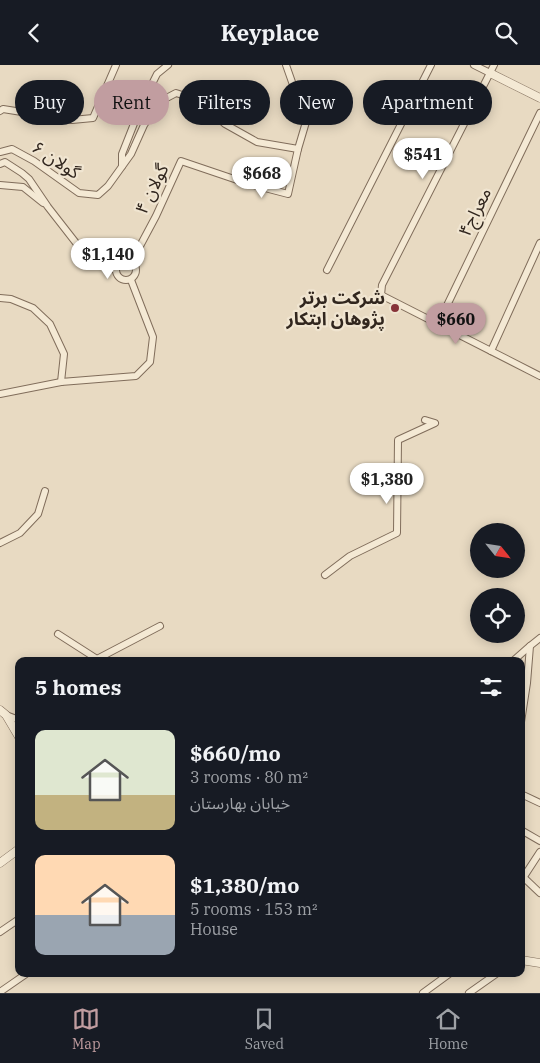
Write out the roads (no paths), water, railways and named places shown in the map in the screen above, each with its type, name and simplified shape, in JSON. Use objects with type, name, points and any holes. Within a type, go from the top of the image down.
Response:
[{"type":"street","points":[[0,111],[3,109],[72,120],[92,118],[116,65]]},
{"type":"street","points":[[122,167],[122,155],[141,106],[157,74],[168,65]]},
{"type":"street","name":"گولان ۴","points":[[132,261],[156,217],[181,161],[288,195],[306,122],[286,65]]},
{"type":"street","points":[[327,270],[431,65]]},
{"type":"street","points":[[474,65],[540,98]]},
{"type":"street","points":[[494,65],[382,285],[381,295],[540,376]]},
{"type":"street","name":"گولان ۶","points":[[0,152],[12,149],[34,161],[79,193],[98,195],[108,186],[131,154],[144,125],[159,102],[176,93],[198,100],[225,124],[257,142],[298,149]]},
{"type":"street","name":"معراج۴","points":[[438,324],[540,113]]},
{"type":"street","points":[[0,152],[3,163],[14,167],[29,179],[87,257],[116,271],[121,279],[126,281],[131,280],[137,271],[136,265],[132,261],[127,260],[121,261],[117,265],[116,271]]},
{"type":"street","points":[[0,185],[24,187],[48,207]]},
{"type":"street","points":[[491,351],[540,243]]},
{"type":"street","points":[[0,394],[61,382],[136,376],[150,362],[154,337],[131,280]]},
{"type":"street","points":[[0,297],[12,299],[33,308],[50,324],[64,354],[61,382]]},
{"type":"street","points":[[325,575],[350,557],[398,533],[398,440],[435,423],[425,420]]},
{"type":"street","points":[[0,543],[20,533],[38,514],[45,491]]},
{"type":"street","points":[[103,657],[160,626]]},
{"type":"street","points":[[58,634],[93,657]]},
{"type":"street","points":[[517,657],[540,638]]},
{"type":"street","points":[[525,696],[530,646]]},
{"type":"street","points":[[3,712],[15,718]]},
{"type":"street","points":[[3,712],[15,731]]},
{"type":"street","points":[[525,796],[540,803]]},
{"type":"street","points":[[525,832],[540,841]]},
{"type":"street","points":[[0,863],[15,852]]},
{"type":"street","points":[[525,873],[540,852]]},
{"type":"street","points":[[525,880],[540,893]]},
{"type":"street","points":[[0,932],[15,922]]},
{"type":"street","points":[[525,961],[540,963]]},
{"type":"street","points":[[0,992],[22,977]]},
{"type":"street","points":[[423,993],[445,977]]},
{"type":"street","points":[[470,993],[492,977]]},
{"type":"place","name":"شرکت برتر پژوهان ابتکار","points":[[395,308]]}]
